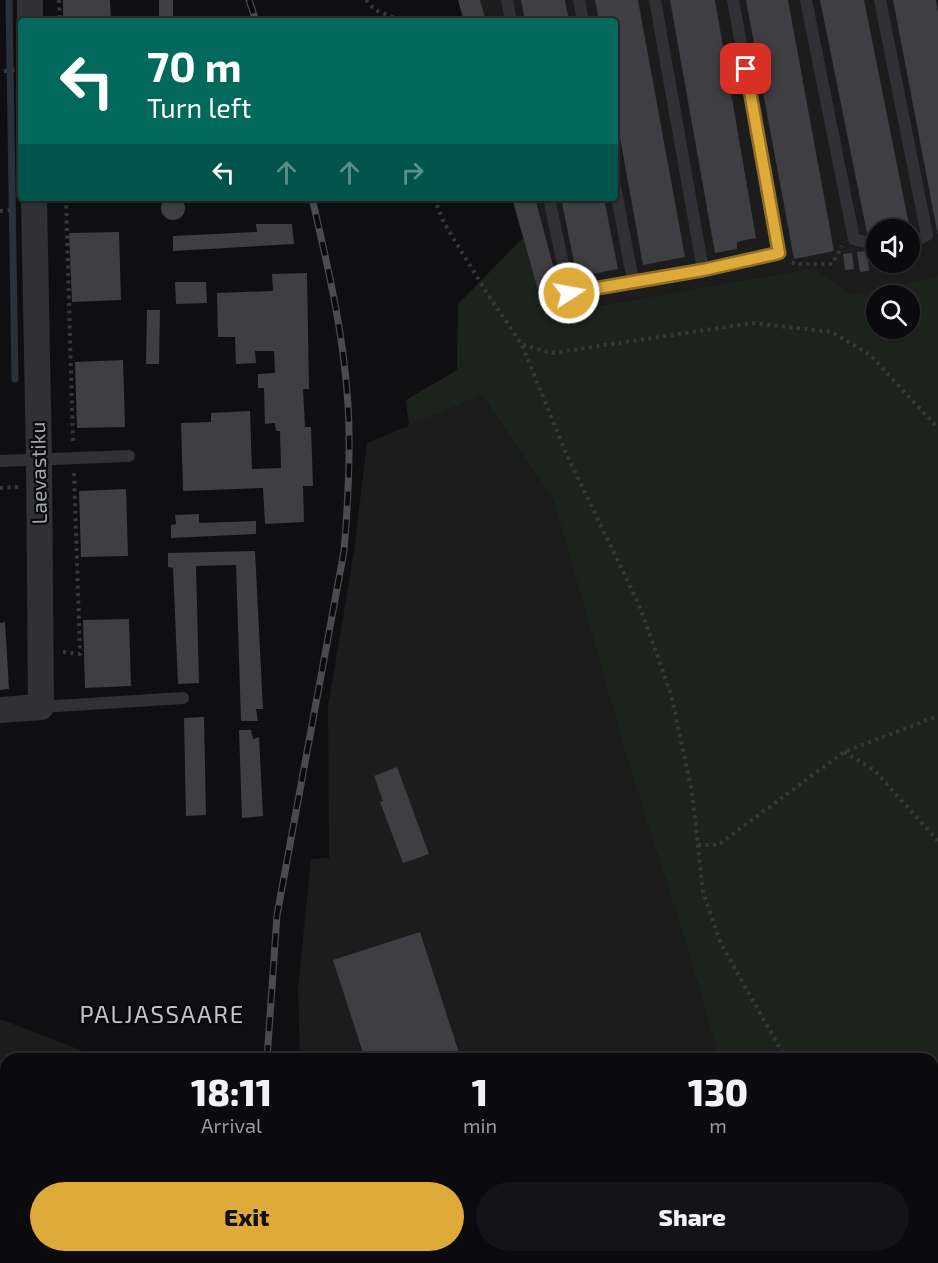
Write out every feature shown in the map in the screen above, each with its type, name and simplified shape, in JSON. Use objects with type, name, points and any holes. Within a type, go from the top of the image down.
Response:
[{"type":"street","points":[[30,0],[30,18]]},
{"type":"street","name":"Laevastiku","points":[[34,201],[41,707]]},
{"type":"street","points":[[0,710],[41,707]]},
{"type":"lane","points":[[507,0],[510,18]]},
{"type":"lane","points":[[579,0],[582,18]]},
{"type":"lane","points":[[655,0],[703,270]]},
{"type":"lane","points":[[550,201],[569,293],[703,270],[779,253],[734,0]]},
{"type":"lane","points":[[806,0],[854,238],[866,242]]},
{"type":"lane","points":[[880,0],[927,235],[920,238]]},
{"type":"lane","points":[[618,201],[633,281]]},
{"type":"lane","points":[[0,461],[129,456]]},
{"type":"lane","points":[[41,707],[183,698]]},
{"type":"path","points":[[59,0],[60,18]]},
{"type":"path","points":[[366,0],[375,10],[395,18]]},
{"type":"path","points":[[4,71],[18,70]]},
{"type":"path","points":[[435,201],[444,223],[522,345],[565,451],[639,605],[671,694],[692,792],[703,892],[721,944],[783,1053]]},
{"type":"path","points":[[779,253],[795,264],[832,264],[842,244],[854,238]]},
{"type":"path","points":[[522,345],[552,353],[752,324],[832,332],[870,355],[938,428]]},
{"type":"path","points":[[698,845],[718,845],[844,752],[938,716]]},
{"type":"path","points":[[844,752],[874,770],[938,841]]},
{"type":"shaded area","points":[[458,0],[938,0],[938,276],[895,285],[866,285],[866,291],[852,294],[813,268],[545,315],[513,201],[618,201],[618,18],[463,18]]},
{"type":"shaded area","points":[[523,238],[545,315],[813,268],[852,294],[866,291],[866,339],[920,339],[920,285],[895,285],[938,276],[938,1053],[717,1053],[686,944],[632,776],[553,499],[482,395],[409,426],[406,400],[457,370],[458,304]]},
{"type":"shaded area","points":[[482,395],[553,499],[632,776],[686,944],[717,1053],[300,1053],[298,989],[311,859],[329,858],[328,706],[354,551],[367,443]]},
{"type":"shaded area","points":[[0,1019],[88,1053],[0,1053]]},
{"type":"building","points":[[63,0],[110,0],[111,18],[63,18]]},
{"type":"building","points":[[159,0],[173,0],[173,18],[159,18]]},
{"type":"building","points":[[458,0],[480,0],[485,18],[463,18]]},
{"type":"building","points":[[521,0],[565,0],[568,18],[524,18]]},
{"type":"building","points":[[595,0],[638,0],[685,257],[643,265],[618,127],[618,18],[598,18]]},
{"type":"building","points":[[670,0],[715,0],[756,238],[737,242],[737,249],[715,253]]},
{"type":"building","points":[[746,0],[788,0],[834,251],[794,259]]},
{"type":"building","points":[[820,0],[864,0],[908,219],[866,219],[866,228]]},
{"type":"building","points":[[893,0],[936,0],[938,13],[938,236]]},
{"type":"building","points":[[163,201],[183,201],[182,217],[173,220],[164,217],[161,208]]},
{"type":"building","points":[[513,201],[536,201],[565,310],[545,315]]},
{"type":"building","points":[[562,201],[605,201],[618,269],[577,277]]},
{"type":"building","points":[[256,224],[292,224],[294,244],[173,251],[173,236],[257,232]]},
{"type":"building","points":[[119,232],[121,300],[72,302],[69,233]]},
{"type":"building","points":[[866,251],[866,271],[860,272],[857,252]]},
{"type":"building","points":[[852,253],[854,269],[845,270],[843,254]]},
{"type":"building","points":[[307,273],[309,389],[303,389],[305,427],[311,427],[313,486],[303,486],[304,522],[265,524],[263,488],[183,491],[181,423],[211,422],[211,413],[250,411],[252,469],[281,468],[280,431],[276,431],[275,423],[265,424],[264,388],[258,388],[258,374],[275,373],[274,351],[255,351],[256,363],[236,364],[235,337],[218,337],[217,293],[273,291],[272,274]]},
{"type":"building","points":[[175,282],[206,282],[207,303],[176,304]]},
{"type":"building","points":[[147,310],[160,310],[159,364],[146,364]]},
{"type":"building","points":[[123,360],[125,427],[77,428],[75,362]]},
{"type":"building","points":[[126,489],[128,556],[81,557],[79,491]]},
{"type":"building","points":[[199,514],[199,523],[256,521],[256,534],[171,538],[171,525],[176,524],[175,515]]},
{"type":"building","points":[[255,551],[263,709],[256,709],[258,721],[241,721],[236,565],[196,566],[199,683],[178,684],[173,568],[168,567],[168,553]]},
{"type":"building","points":[[129,619],[131,686],[85,688],[83,620]]},
{"type":"building","points":[[5,622],[9,689],[0,690],[0,623]]},
{"type":"building","points":[[204,717],[206,815],[186,816],[184,718]]},
{"type":"building","points":[[239,730],[251,730],[253,739],[259,737],[263,816],[242,818]]},
{"type":"building","points":[[397,767],[429,854],[403,863],[380,802],[383,801],[374,776]]},
{"type":"building","points":[[420,932],[459,1053],[363,1053],[333,960]]},
{"type":"waterway","points":[[9,0],[15,379]]},
{"type":"railway","points":[[249,0],[255,18]]},
{"type":"railway","points":[[267,1053],[277,915],[344,551],[348,497],[349,423],[343,353],[313,201]]},
{"type":"district","name":"PALJASSAARE","points":[[162,1015]]},
{"type":"route","points":[[569,293],[703,270],[779,253],[746,69]]}]
